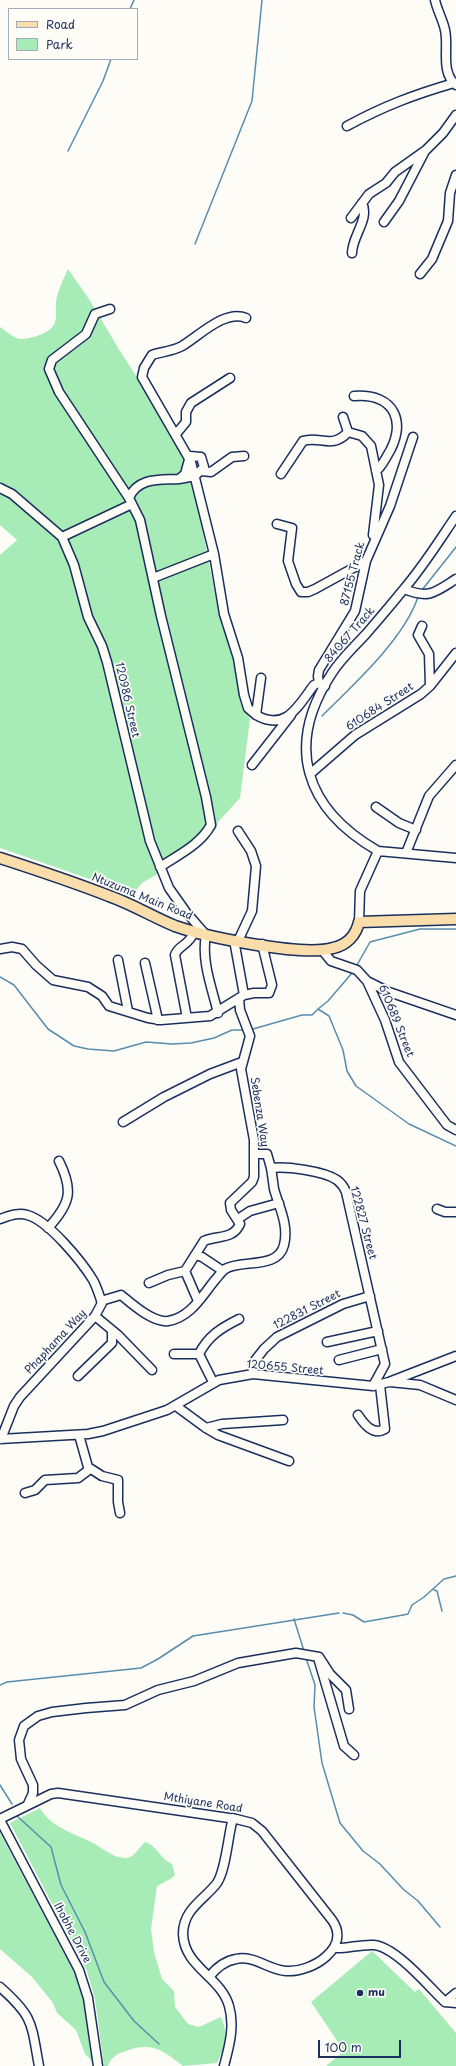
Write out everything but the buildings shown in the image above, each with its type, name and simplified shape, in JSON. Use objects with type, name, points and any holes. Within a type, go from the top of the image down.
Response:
[{"type":"main road","name":"Ntuzuma Main Road","points":[[0,858],[115,898],[175,925],[206,935],[262,944],[322,950],[338,947],[349,940],[358,930],[359,922]]},
{"type":"main road","points":[[359,922],[456,919]]},
{"type":"street","points":[[347,126],[380,108],[412,95],[455,84],[447,70],[445,30],[435,0]]},
{"type":"street","points":[[351,218],[369,194],[386,183],[395,172],[426,150],[443,133],[456,114]]},
{"type":"street","points":[[384,222],[399,201],[426,150]]},
{"type":"street","points":[[420,274],[432,259],[447,224],[450,193],[456,175]]},
{"type":"street","points":[[352,253],[354,241],[364,214],[362,202]]},
{"type":"street","points":[[110,309],[95,314],[86,334],[52,360],[49,369],[59,392],[130,501],[140,520],[211,825],[202,838],[160,867]]},
{"type":"street","points":[[246,318],[236,315],[202,330],[182,346],[150,357],[144,368],[143,381],[176,434],[198,474],[224,614],[238,658],[244,695],[248,708],[263,719],[272,721],[292,715]]},
{"type":"street","points":[[176,434],[186,422],[186,412],[191,403],[230,378]]},
{"type":"street","points":[[354,396],[378,397],[390,407],[396,418],[398,426],[395,440],[391,450],[376,471]]},
{"type":"street","points":[[343,417],[348,432]]},
{"type":"street","points":[[348,432],[359,435],[368,441],[379,485],[371,547]]},
{"type":"street","points":[[280,474],[303,441],[334,441],[341,439],[348,432]]},
{"type":"street","name":"87155 Track","points":[[322,684],[318,676],[320,670],[355,611],[366,561],[390,506],[413,437]]},
{"type":"street","points":[[189,457],[197,456],[202,459],[204,467],[198,474]]},
{"type":"street","points":[[62,537],[130,501],[134,490],[147,481],[179,479],[211,472],[234,456],[244,456]]},
{"type":"street","points":[[179,479],[186,474],[189,457]]},
{"type":"street","name":"120986 Street","points":[[0,488],[12,494],[62,537],[74,565],[88,617],[102,646],[150,841],[173,894],[206,935]]},
{"type":"street","name":"84067 Track","points":[[378,851],[353,834],[331,814],[320,797],[310,774],[306,748],[308,725],[322,684],[428,559],[456,516]]},
{"type":"street","points":[[277,524],[289,526],[293,530],[288,561],[300,592],[308,592],[315,589],[366,561]]},
{"type":"street","points":[[153,578],[214,554]]},
{"type":"street","points":[[404,589],[420,595],[427,594],[456,579]]},
{"type":"street","points":[[422,626],[418,635],[429,654],[430,686]]},
{"type":"street","name":"610684 Street","points":[[310,774],[355,735],[413,699],[430,686],[456,653]]},
{"type":"street","points":[[256,715],[261,678]]},
{"type":"street","points":[[252,764],[292,715],[314,685],[322,684]]},
{"type":"street","points":[[406,853],[429,796],[456,765]]},
{"type":"street","points":[[376,806],[399,823],[416,830]]},
{"type":"street","points":[[236,940],[252,912],[256,866],[251,851],[238,831]]},
{"type":"street","points":[[359,922],[360,891],[378,851],[456,858]]},
{"type":"street","points":[[187,1018],[175,955],[178,949],[190,941],[194,932]]},
{"type":"street","points":[[206,935],[205,948],[207,967],[218,1012]]},
{"type":"street","name":"Sebenza Way","points":[[236,940],[242,997],[240,1010],[250,1036],[241,1069],[250,1114],[254,1154],[254,1177],[252,1182],[230,1203],[231,1210],[238,1219]]},
{"type":"street","points":[[0,949],[18,948],[24,950],[36,965],[53,980],[88,987],[102,996],[109,1006],[158,1020],[210,1016],[242,997],[269,993],[272,989],[262,944]]},
{"type":"street","name":"610689 Street","points":[[322,950],[331,961],[357,970],[367,981],[385,1020],[399,1062],[447,1125],[456,1130]]},
{"type":"street","points":[[118,960],[128,1011]]},
{"type":"street","points":[[145,964],[158,1020]]},
{"type":"street","points":[[367,981],[389,992],[456,1015]]},
{"type":"street","points":[[122,1122],[164,1097],[210,1074],[242,1062]]},
{"type":"street","points":[[0,1219],[19,1213],[34,1217],[48,1228],[75,1254],[93,1280],[101,1301],[121,1295],[139,1309],[158,1320],[166,1322],[186,1313],[223,1271],[233,1266],[263,1262],[271,1258],[284,1246],[286,1227],[274,1189],[267,1154],[254,1154]]},
{"type":"street","points":[[48,1228],[64,1210],[68,1199],[69,1186],[59,1161]]},
{"type":"street","name":"122827 Street","points":[[271,1168],[292,1167],[329,1176],[342,1185],[346,1192],[382,1349],[384,1367],[376,1385]]},
{"type":"street","points":[[149,1284],[168,1274],[185,1271],[206,1240],[221,1238],[236,1231],[240,1224],[238,1219],[250,1212],[279,1203]]},
{"type":"street","points":[[437,1209],[456,1212]]},
{"type":"street","points":[[195,1255],[202,1257],[223,1271]]},
{"type":"street","points":[[185,1271],[198,1301]]},
{"type":"street","name":"122831 Street","points":[[252,1374],[253,1363],[264,1349],[277,1337],[343,1304],[370,1296]]},
{"type":"street","name":"Phaphama Way","points":[[0,1439],[14,1406],[20,1397],[96,1316],[102,1303],[101,1301]]},
{"type":"street","points":[[96,1316],[152,1370]]},
{"type":"street","points":[[199,1354],[205,1342],[213,1334],[239,1319]]},
{"type":"street","points":[[78,1376],[112,1343],[112,1331]]},
{"type":"street","points":[[327,1342],[378,1331]]},
{"type":"street","points":[[339,1360],[382,1349]]},
{"type":"street","points":[[174,1354],[199,1354]]},
{"type":"street","points":[[199,1354],[213,1382]]},
{"type":"street","name":"120655 Street","points":[[0,1439],[79,1435],[103,1431],[176,1406],[213,1382],[229,1377],[252,1374],[376,1385],[389,1382],[456,1356]]},
{"type":"street","points":[[389,1382],[420,1385],[456,1400]]},
{"type":"street","points":[[358,1415],[368,1428],[375,1431],[385,1429],[376,1385]]},
{"type":"street","points":[[176,1406],[218,1435],[289,1461]]},
{"type":"street","points":[[206,1428],[222,1424],[283,1420]]},
{"type":"street","points":[[79,1435],[86,1462],[90,1469],[102,1476],[117,1478],[120,1513]]},
{"type":"street","points":[[25,1493],[35,1490],[45,1480],[78,1478],[90,1469]]},
{"type":"street","points":[[28,1804],[33,1792],[33,1785],[21,1758],[19,1740],[24,1726],[38,1716],[52,1712],[125,1705],[158,1690],[194,1681],[238,1664],[296,1653],[318,1656],[330,1674],[346,1690],[349,1709]]},
{"type":"street","points":[[318,1656],[344,1746],[354,1755]]},
{"type":"street","name":"Mthiyane Road","points":[[0,1819],[51,1794],[64,1793],[233,1818],[252,1823],[262,1832],[291,1866],[336,1926],[339,1935],[334,1948]]},
{"type":"street","points":[[224,2066],[232,2029],[230,2011],[223,1994],[187,1953],[184,1943],[184,1923],[188,1914],[214,1886],[221,1875],[233,1818]]},
{"type":"street","name":"Ihobhe Drive","points":[[0,1819],[80,1970],[88,1998],[98,2066]]},
{"type":"street","points":[[209,1977],[220,1966],[236,1959],[253,1960],[282,1970],[299,1970],[318,1962],[334,1948],[369,1945],[382,1947],[414,1970],[445,2002],[456,2003]]},
{"type":"street","points":[[0,1987],[20,2005],[30,2019],[39,2066]]},
{"type":"street","points":[[445,2002],[456,1993]]},
{"type":"green space","points":[[68,269],[89,299],[190,465],[219,615],[235,658],[241,704],[250,719],[240,798],[218,822],[216,829],[159,873],[142,883],[133,894],[0,848],[0,555],[17,540],[0,525],[0,327],[19,339],[27,339],[47,332],[55,324],[58,293]]},
{"type":"green space","points":[[40,1808],[52,1822],[95,1844],[112,1855],[122,1858],[130,1857],[135,1854],[145,1842],[152,1846],[172,1864],[175,1875],[157,1886],[151,1929],[154,1952],[162,1979],[174,1991],[175,2007],[188,2024],[199,2027],[221,2017],[225,2029],[225,2040],[217,2063],[183,2066],[162,2051],[155,2048],[141,2047],[118,2054],[112,2059],[108,2066],[104,2066],[95,1999],[87,1971],[10,1823]]},
{"type":"green space","points":[[0,1833],[75,1974],[83,1999],[92,2061],[85,2054],[76,2030],[57,2013],[53,2003],[32,1977],[0,1949]]},
{"type":"green space","points":[[372,1951],[415,1992],[419,1989],[456,2033],[456,2066],[326,2066],[344,2051],[311,2002]]},
{"type":"waterway","points":[[130,8],[134,0]]},
{"type":"waterway","points":[[195,244],[252,101],[262,0]]},
{"type":"waterway","points":[[68,151],[103,81],[111,60]]},
{"type":"waterway","points":[[422,590],[456,547]]},
{"type":"waterway","points":[[322,716],[363,675],[390,645],[402,629],[418,597]]},
{"type":"waterway","points":[[357,965],[370,942],[420,929],[456,929]]},
{"type":"waterway","points":[[318,1009],[328,1001],[352,973]]},
{"type":"waterway","points":[[0,977],[14,985],[48,1029],[74,1046],[88,1049],[114,1051],[146,1042],[172,1044],[191,1043],[214,1038],[232,1030],[245,1030]]},
{"type":"waterway","points":[[253,1029],[302,1015],[312,1015],[318,1009],[329,1016],[343,1050],[347,1071],[356,1086],[409,1124],[456,1146]]},
{"type":"waterway","points":[[343,1613],[353,1615],[364,1622],[408,1614],[412,1605],[424,1597],[444,1579],[456,1576]]},
{"type":"waterway","points":[[434,1590],[437,1591],[442,1611]]},
{"type":"waterway","points":[[0,1685],[7,1682],[141,1668],[158,1659],[193,1636],[339,1613]]},
{"type":"waterway","points":[[294,1619],[304,1651]]},
{"type":"waterway","points":[[306,1658],[315,1685],[314,1707],[322,1763],[340,1823],[363,1851],[380,1864],[403,1889],[418,1901],[440,1927]]},
{"type":"waterway","points":[[0,1785],[12,1804]]},
{"type":"waterway","points":[[17,1816],[51,1847],[61,1885],[85,1932],[104,1982],[134,2021],[159,2044]]},
{"type":"place","name":"mu","points":[[360,1993]]}]
